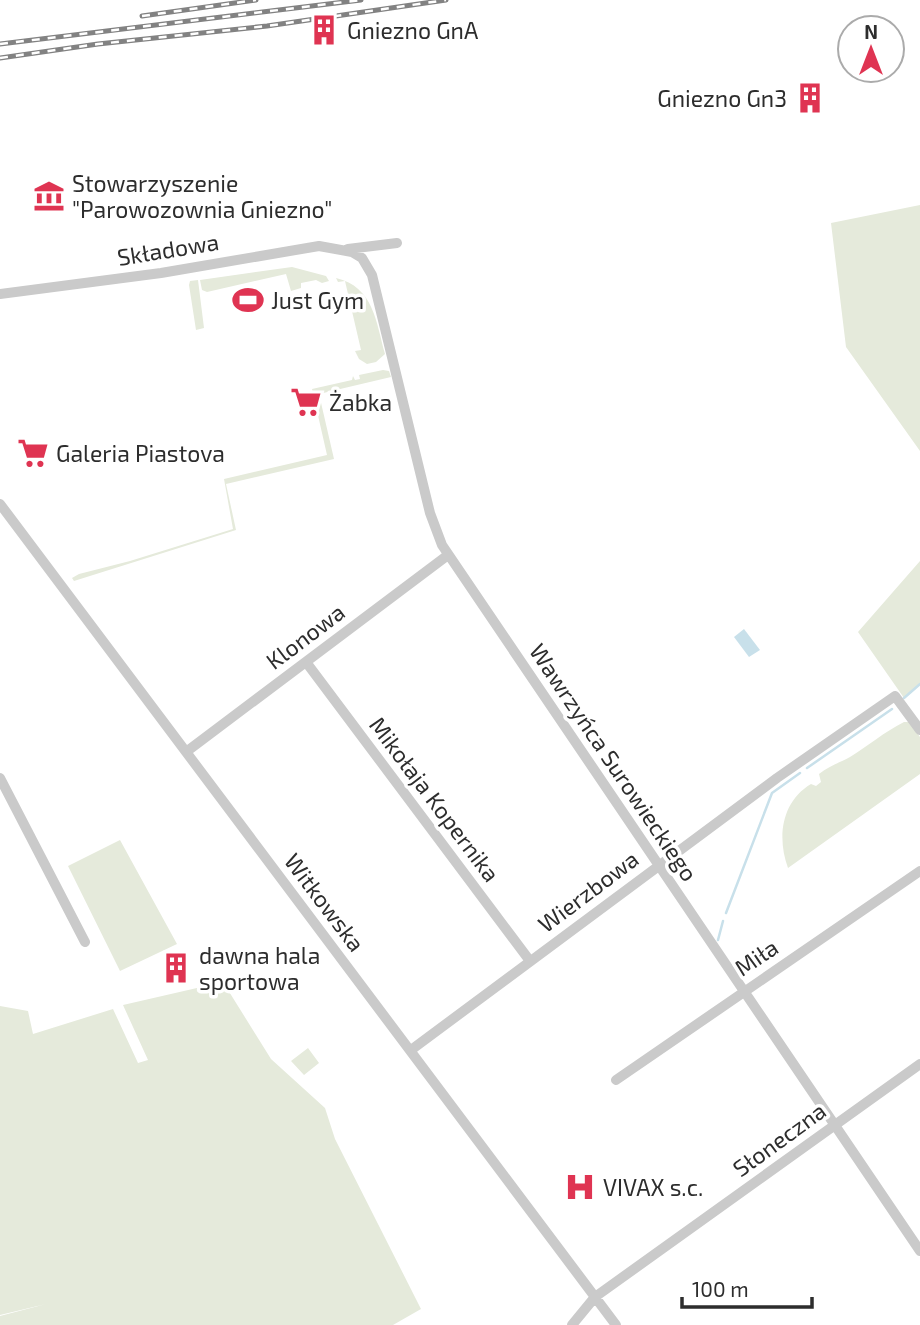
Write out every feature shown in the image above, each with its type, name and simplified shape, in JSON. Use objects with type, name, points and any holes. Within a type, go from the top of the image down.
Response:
[{"type":"street","name":"Składowa","points":[[0,294],[161,272],[319,246],[342,250],[397,243]]},
{"type":"street","points":[[365,262],[383,245]]},
{"type":"street","name":"Składowa","points":[[342,250],[365,262]]},
{"type":"street","name":"Wawrzyńca Surowieckiego","points":[[365,262],[435,530],[448,555],[920,1251]]},
{"type":"street","name":"Witkowska","points":[[0,503],[617,1325]]},
{"type":"street","name":"Klonowa","points":[[186,752],[448,555]]},
{"type":"street","name":"Mikołaja Kopernika","points":[[306,662],[530,961]]},
{"type":"street","name":"Wierzbowa","points":[[411,1050],[659,864],[895,696],[920,730]]},
{"type":"street","points":[[0,778],[85,942]]},
{"type":"street","name":"Miła","points":[[616,1080],[920,871]]},
{"type":"street","name":"Słoneczna","points":[[572,1325],[595,1297],[920,1064]]},
{"type":"shaded area","points":[[920,205],[920,451],[846,347],[831,223]]},
{"type":"shaded area","points":[[292,267],[326,276],[329,281],[301,283],[301,288],[291,291],[286,274],[207,292],[202,290],[200,280]]},
{"type":"shaded area","points":[[198,280],[204,328],[196,330],[189,285],[190,281]]},
{"type":"shaded area","points":[[345,281],[366,298],[376,318],[385,354],[376,362],[367,364],[359,359],[355,351],[361,350]]},
{"type":"shaded area","points":[[389,371],[391,377],[319,394],[334,459],[226,484],[236,530],[74,581],[72,578],[79,574],[233,529],[224,479],[327,455],[312,389],[352,380],[353,376],[355,380],[360,379],[359,375]]},
{"type":"shaded area","points":[[920,561],[920,684],[904,698],[858,632]]},
{"type":"shaded area","points":[[904,722],[910,722],[920,737],[920,774],[788,868],[783,833],[784,822],[793,800],[811,784],[816,786],[821,782],[819,774],[823,771]]},
{"type":"shaded area","points":[[120,840],[177,944],[120,971],[68,866]]},
{"type":"shaded area","points":[[223,982],[271,1059],[325,1108],[335,1139],[421,1309],[393,1325],[0,1325],[0,1316],[46,1304],[0,1315],[0,1006],[28,1011],[33,1034],[113,1009],[138,1063],[148,1060],[123,1005]]},
{"type":"shaded area","points":[[308,1048],[319,1063],[304,1075],[291,1061]]},
{"type":"water","points":[[744,629],[760,650],[749,657],[734,637]]},
{"type":"waterway","points":[[904,698],[920,684]]},
{"type":"waterway","points":[[807,768],[892,709]]},
{"type":"waterway","points":[[726,913],[772,793],[800,773]]},
{"type":"waterway","points":[[718,940],[723,921]]},
{"type":"railway","points":[[142,16],[256,0]]},
{"type":"railway","points":[[0,44],[361,0]]},
{"type":"railway","points":[[0,58],[98,44],[267,26],[446,0]]},
{"type":"place","name":"Gniezno GnA","points":[[324,30]]},
{"type":"place","name":"Gniezno Gn3","points":[[810,98]]},
{"type":"place","name":"Stowarzyszenie \"Parowozownia Gniezno\"","points":[[49,196]]},
{"type":"place","name":"Just Gym","points":[[248,300]]},
{"type":"place","name":"Żabka","points":[[306,402]]},
{"type":"place","name":"Galeria Piastova","points":[[33,453]]},
{"type":"place","name":"dawna hala sportowa","points":[[176,968]]},
{"type":"place","name":"VIVAX s.c.","points":[[580,1187]]}]
